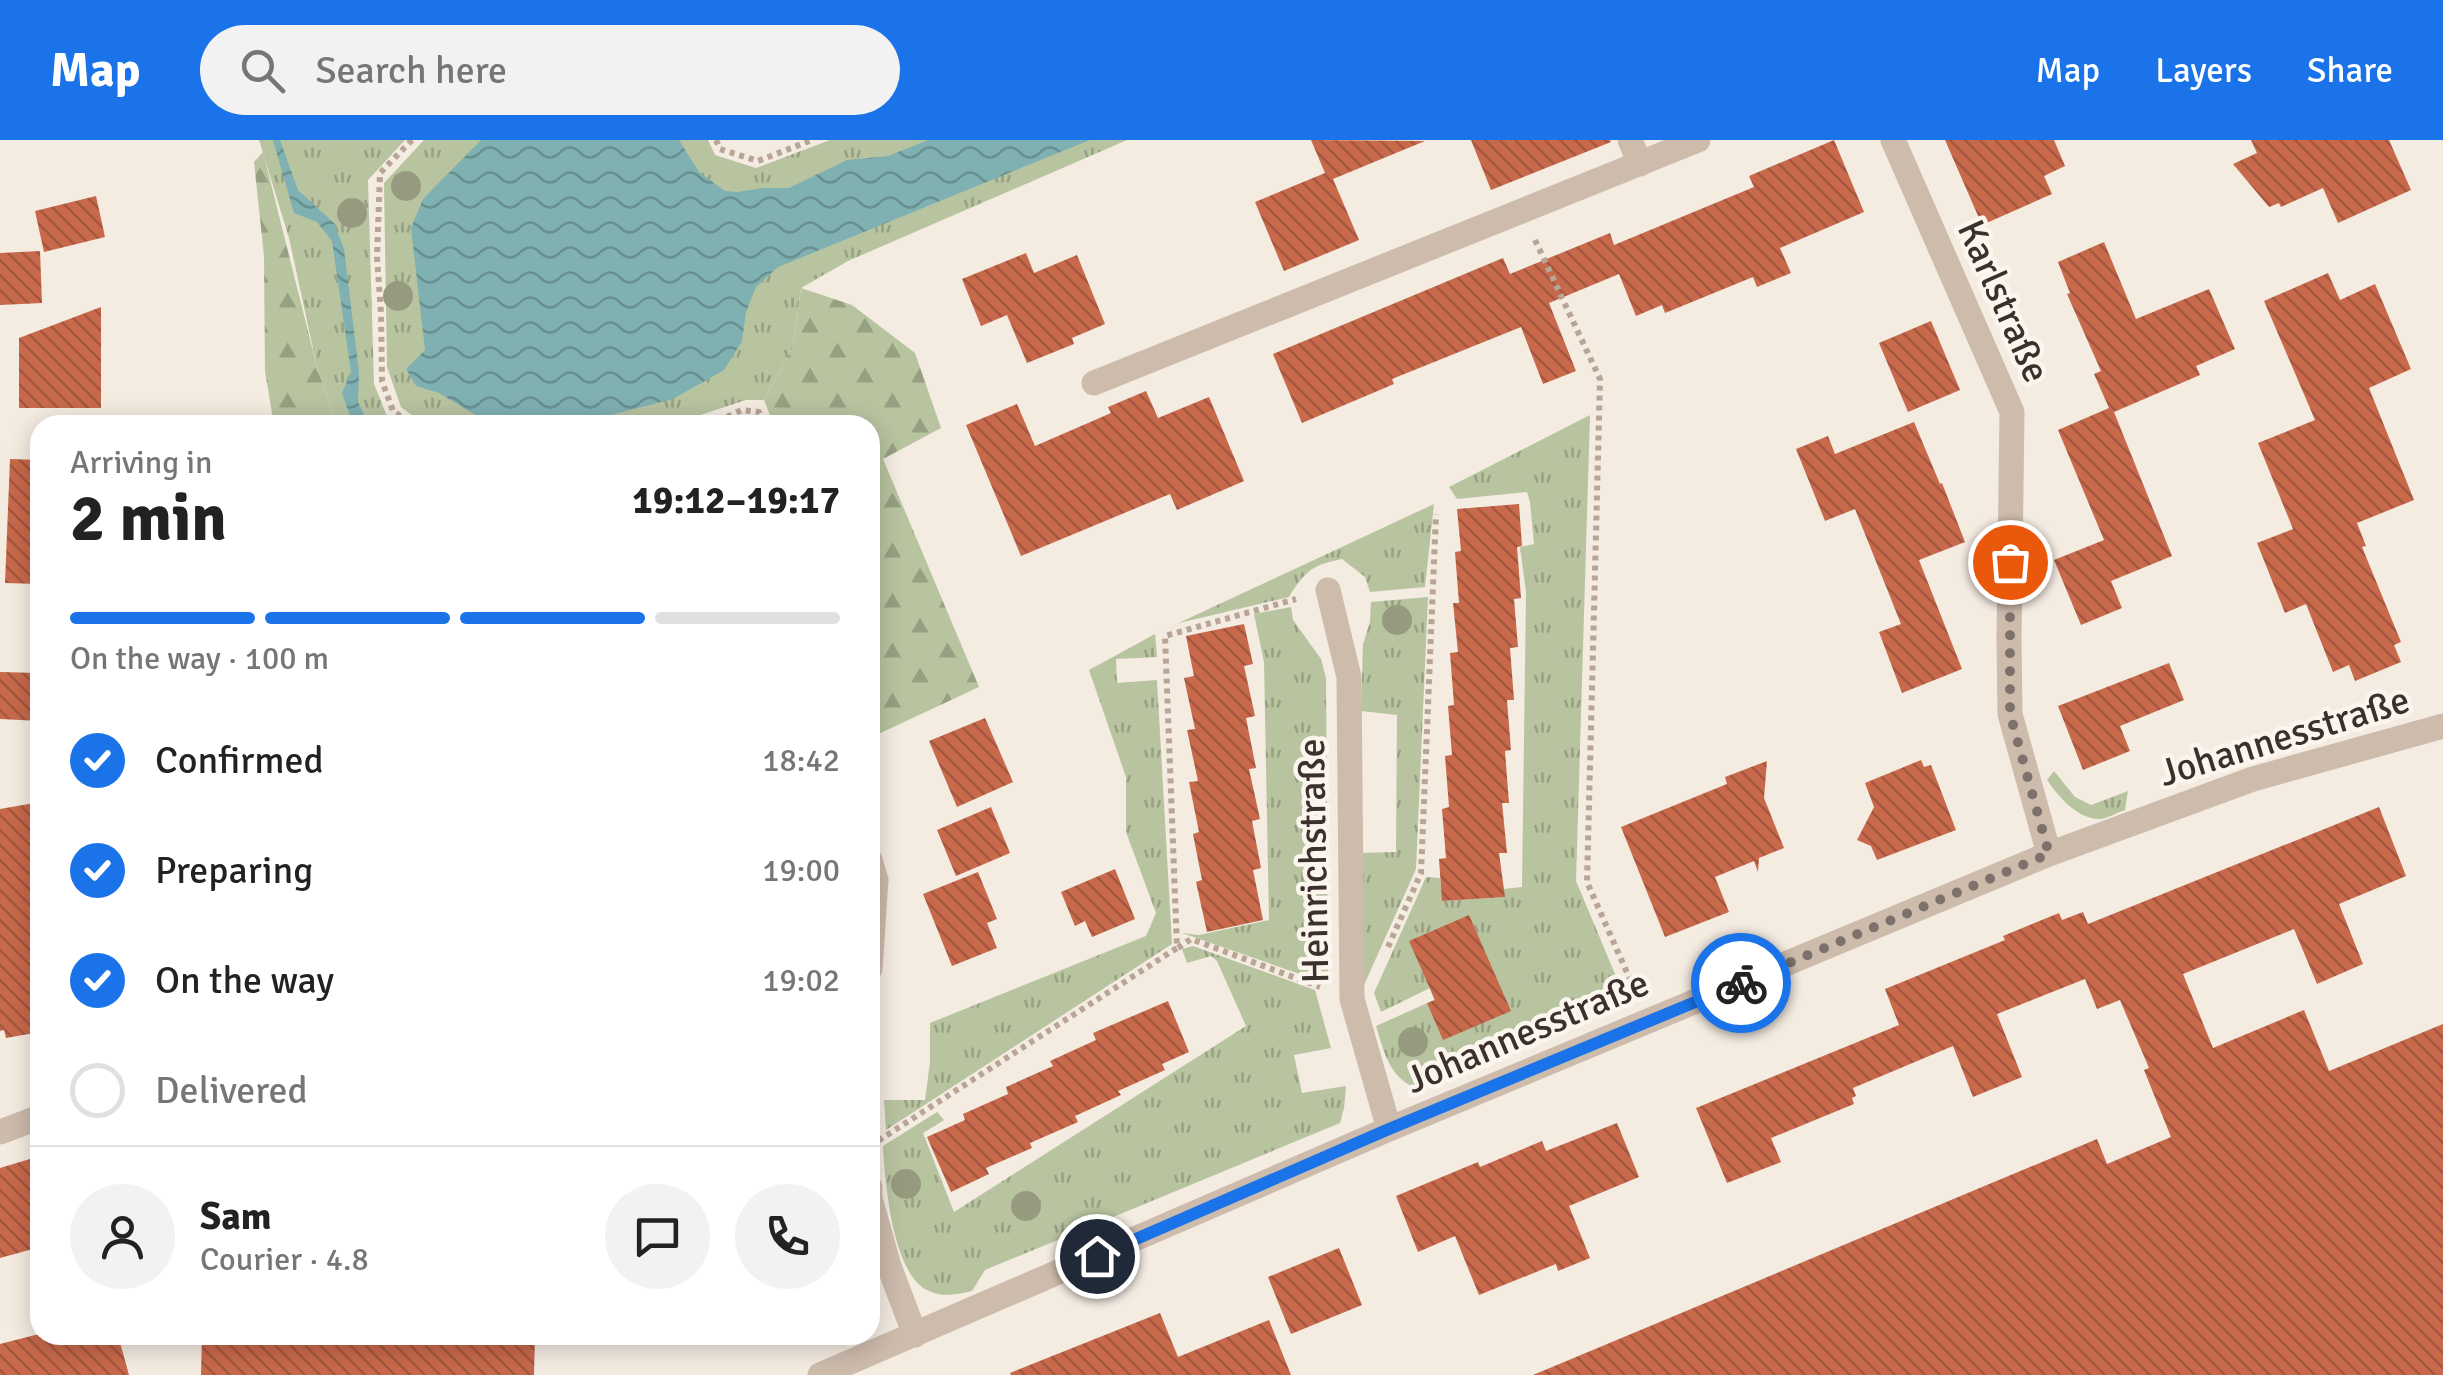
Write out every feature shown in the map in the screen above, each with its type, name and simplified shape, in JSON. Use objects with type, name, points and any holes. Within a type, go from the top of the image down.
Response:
[{"type":"street","points":[[1094,383],[1522,210],[1635,152],[1698,140]]},
{"type":"street","name":"Karlstraße","points":[[1893,140],[2012,412],[2010,714],[2049,854]]},
{"type":"street","name":"Heinrichstraße","points":[[1328,590],[1349,677],[1352,999],[1389,1129]]},
{"type":"street","name":"Johannesstraße","points":[[820,1375],[1389,1129],[2049,854],[2253,779],[2443,726]]},
{"type":"street","points":[[0,1132],[30,1121]]},
{"type":"street","points":[[880,1234],[915,1334]]},
{"type":"path","points":[[399,415],[382,381],[377,256],[380,172],[412,140]]},
{"type":"path","points":[[716,140],[720,148],[758,161],[812,140]]},
{"type":"path","points":[[1522,210],[1600,379],[1588,882],[1649,1021]]},
{"type":"path","points":[[731,415],[742,410],[760,415]]},
{"type":"path","points":[[1381,963],[1421,873],[1436,514]]},
{"type":"path","points":[[1177,948],[1165,636],[1328,590]]},
{"type":"path","points":[[880,1140],[1192,939],[1352,999]]},
{"type":"green space","points":[[259,140],[405,140],[368,180],[374,384],[387,415],[334,415],[317,367],[289,238]]},
{"type":"green space","points":[[424,140],[708,140],[715,155],[756,168],[830,140],[1127,140],[848,261],[801,288],[793,347],[764,400],[746,400],[700,415],[412,415],[401,407],[387,367],[384,183]]},
{"type":"green space","points":[[263,152],[317,367],[334,415],[272,415],[265,371],[264,256],[254,162]]},
{"type":"green space","points":[[801,288],[852,305],[915,353],[941,428],[883,459],[979,687],[880,733],[880,415],[770,415],[764,400],[793,347]]},
{"type":"green space","points":[[1590,415],[1576,881],[1626,1000],[1419,1089],[1395,1072],[1376,1026],[1434,1000],[1430,988],[1381,1012],[1374,993],[1426,877],[1440,878],[1443,901],[1504,897],[1504,889],[1522,887],[1526,592],[1520,547],[1534,544],[1530,502],[1527,492],[1457,499],[1449,487]]},
{"type":"green space","points":[[1434,504],[1425,587],[1370,592],[1365,577],[1342,559],[1310,571],[1289,597],[1179,623],[1155,634]]},
{"type":"green space","points":[[1428,597],[1416,869],[1364,985],[1361,853],[1396,852],[1397,715],[1361,711],[1363,644],[1371,602]]},
{"type":"green space","points":[[1291,607],[1293,620],[1321,659],[1326,678],[1328,976],[1314,979],[1182,933],[1199,935],[1269,920],[1264,662],[1254,614]]},
{"type":"green space","points":[[1155,634],[1157,657],[1116,659],[1117,683],[1157,680],[1172,944],[886,1130],[884,1100],[925,1100],[930,1023],[1146,936],[1156,913],[1126,832],[1126,777],[1089,670]]},
{"type":"green space","points":[[2054,771],[2075,797],[2091,805],[2128,791],[2125,810],[2101,819],[2084,816],[2063,800],[2047,780]]},
{"type":"green space","points":[[1193,946],[1315,990],[1331,1048],[1294,1055],[1302,1093],[1346,1086],[1340,1123],[985,1270],[972,1291],[942,1295],[925,1289],[905,1263],[892,1224],[883,1146],[937,1112],[944,1120],[923,1133],[954,1212],[1246,1026],[1217,961],[1211,956],[1187,963],[1182,949]]},
{"type":"water","points":[[273,140],[280,140],[298,190],[334,223],[344,249],[359,372],[358,402],[364,415],[350,415],[342,393],[351,372],[332,241],[317,222],[294,213]]},
{"type":"water","points":[[481,140],[679,140],[699,172],[725,191],[737,192],[789,188],[847,160],[888,156],[928,140],[1090,140],[778,267],[756,287],[746,312],[742,341],[724,370],[673,399],[611,415],[475,415],[439,393],[416,386],[406,369],[425,350],[411,228],[423,199]]},
{"type":"building","points":[[1311,140],[1425,141],[1333,179],[1359,240],[1284,271],[1255,202],[1325,173]]},
{"type":"building","points":[[1471,140],[1610,140],[1611,142],[1491,190]]},
{"type":"building","points":[[1834,140],[1864,212],[1780,248],[1791,273],[1757,287],[1753,277],[1665,313],[1662,305],[1636,316],[1619,274],[1549,303],[1576,371],[1543,384],[1521,327],[1392,379],[1394,384],[1302,423],[1273,354],[1503,258],[1510,274],[1610,233],[1614,245],[1754,187],[1749,176]]},
{"type":"building","points":[[1945,140],[2054,140],[2065,166],[2044,176],[2052,194],[1982,225]]},
{"type":"building","points":[[2251,140],[2389,140],[2411,190],[2338,223],[2323,188],[2281,207],[2279,203],[2269,207],[2233,164],[2257,153]]},
{"type":"building","points":[[96,196],[105,237],[44,252],[35,211]]},
{"type":"building","points":[[2104,242],[2136,319],[2209,289],[2235,349],[2196,366],[2200,375],[2114,412],[2172,556],[2111,581],[2122,608],[2081,625],[2054,560],[2104,540],[2058,430],[2109,408],[2094,374],[2101,371],[2067,294],[2070,293],[2058,262]]},
{"type":"building","points":[[40,251],[42,303],[0,305],[0,253]]},
{"type":"building","points":[[1026,253],[1034,273],[1077,255],[1105,324],[1072,338],[1074,344],[1027,363],[1007,315],[981,326],[962,279]]},
{"type":"building","points":[[2328,273],[2340,300],[2375,284],[2411,369],[2369,388],[2414,500],[2357,523],[2366,546],[2362,547],[2401,642],[2394,645],[2401,662],[2355,681],[2349,665],[2333,672],[2306,604],[2285,613],[2257,543],[2293,529],[2258,443],[2315,420],[2264,301]]},
{"type":"building","points":[[101,307],[101,408],[19,408],[19,338]]},
{"type":"building","points":[[1931,321],[1960,390],[1908,412],[1879,343]]},
{"type":"building","points":[[1146,391],[1158,418],[1209,397],[1244,481],[1177,510],[1170,494],[1021,556],[966,425],[1017,404],[1035,446],[1111,413],[1108,407]]},
{"type":"building","points":[[1914,422],[1965,542],[1919,560],[1962,669],[1902,693],[1879,632],[1901,624],[1855,509],[1825,521],[1796,449],[1828,436],[1835,454]]},
{"type":"building","points":[[10,459],[30,460],[30,584],[5,583]]},
{"type":"building","points":[[1519,504],[1521,598],[1514,599],[1518,647],[1510,648],[1514,700],[1507,700],[1511,750],[1505,751],[1509,803],[1502,803],[1507,853],[1499,853],[1505,897],[1442,901],[1439,859],[1446,858],[1442,809],[1449,807],[1445,756],[1452,755],[1448,706],[1454,705],[1450,653],[1458,652],[1453,603],[1459,603],[1455,552],[1461,551],[1457,509]]},
{"type":"building","points":[[1244,624],[1253,664],[1244,666],[1255,716],[1246,718],[1256,768],[1249,769],[1260,819],[1252,821],[1261,868],[1253,870],[1263,920],[1207,932],[1196,882],[1202,880],[1193,834],[1199,832],[1189,782],[1198,781],[1187,730],[1195,729],[1184,678],[1194,676],[1186,636]]},
{"type":"building","points":[[2169,663],[2184,700],[2120,726],[2130,751],[2083,770],[2058,706]]},
{"type":"building","points":[[0,672],[30,673],[30,720],[0,719]]},
{"type":"building","points":[[985,718],[1013,782],[957,807],[929,741]]},
{"type":"building","points":[[1921,760],[1924,767],[1931,765],[1956,830],[1877,860],[1871,846],[1857,840],[1874,807],[1865,783]]},
{"type":"building","points":[[1767,761],[1764,798],[1784,848],[1759,858],[1758,872],[1754,861],[1715,877],[1729,912],[1665,937],[1621,827],[1727,784],[1725,777]]},
{"type":"building","points":[[30,804],[30,1034],[6,1038],[4,1030],[0,1031],[0,809]]},
{"type":"building","points":[[991,807],[1010,853],[956,876],[937,830]]},
{"type":"building","points":[[2379,807],[2406,876],[2339,904],[2363,964],[2317,984],[2294,929],[2183,974],[2213,1048],[2304,1010],[2329,1071],[2443,1024],[2443,1375],[1533,1375],[2097,1139],[2107,1164],[2171,1137],[2144,1070],[2149,1068],[2120,1000],[2097,1009],[2085,979],[1997,1014],[2022,1077],[1973,1097],[1953,1046],[1853,1088],[1854,1104],[1771,1138],[1781,1162],[1727,1183],[1696,1108],[1899,1025],[1885,989],[2005,940],[2003,936],[2059,913],[2062,920],[2083,912],[2088,924]]},
{"type":"building","points":[[1115,869],[1135,919],[1092,937],[1085,921],[1075,926],[1061,892]]},
{"type":"building","points":[[978,872],[997,919],[987,923],[997,948],[952,966],[923,894]]},
{"type":"building","points":[[1469,915],[1511,1011],[1443,1040],[1427,1003],[1435,1000],[1409,941]]},
{"type":"building","points":[[1168,1001],[1189,1052],[1162,1064],[1165,1070],[1118,1091],[1121,1095],[1075,1116],[1078,1122],[1030,1143],[1032,1148],[986,1168],[989,1174],[951,1192],[927,1137],[965,1120],[963,1114],[1008,1094],[1006,1087],[1053,1066],[1050,1061],[1096,1040],[1093,1033]]},
{"type":"building","points":[[1617,1123],[1639,1177],[1569,1206],[1590,1258],[1558,1271],[1556,1264],[1479,1295],[1455,1236],[1418,1252],[1396,1196],[1478,1162],[1480,1167],[1542,1141],[1546,1151]]},
{"type":"building","points":[[30,1159],[30,1250],[0,1258],[0,1168]]},
{"type":"building","points":[[1339,1248],[1362,1305],[1291,1334],[1268,1277]]},
{"type":"building","points":[[1160,1313],[1178,1357],[1269,1320],[1291,1375],[1010,1373]]},
{"type":"building","points":[[30,1336],[30,1345],[121,1345],[129,1375],[0,1375],[0,1344]]},
{"type":"building","points":[[202,1345],[535,1345],[534,1375],[201,1375]]},
{"type":"way so far","points":[[1741,983],[2049,854],[2010,714],[2010,562]]},
{"type":"route","points":[[1097,1256],[1741,983]]}]
